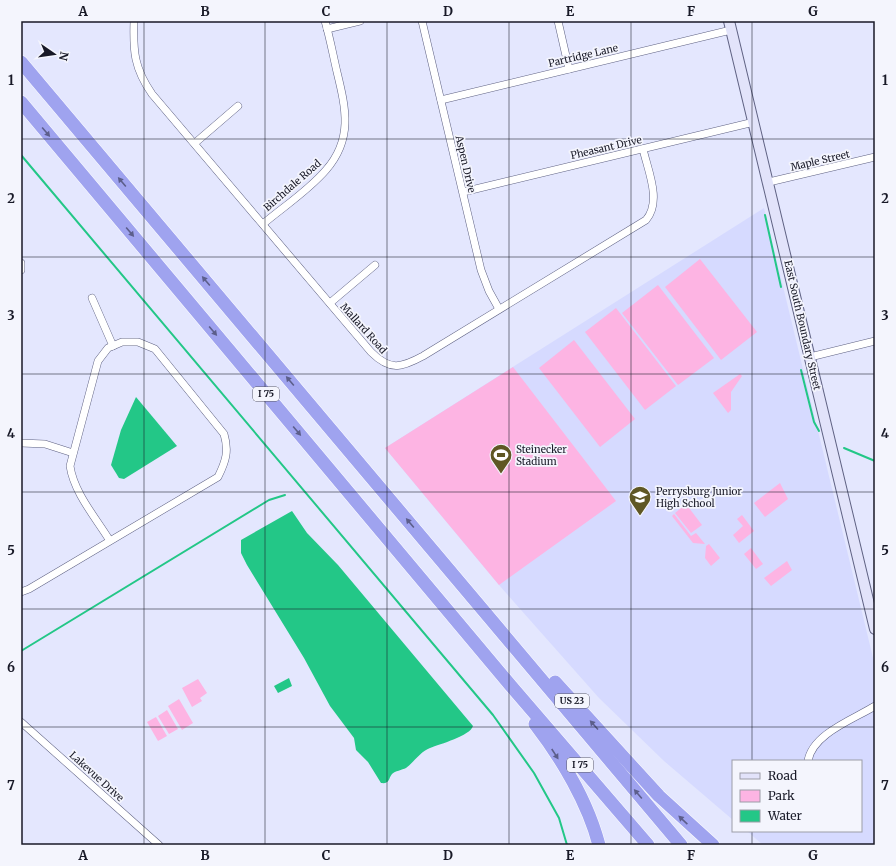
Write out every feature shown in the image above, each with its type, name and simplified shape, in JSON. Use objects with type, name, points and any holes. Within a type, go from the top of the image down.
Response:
[{"type":"highway","name":"I 75","points":[[21,62],[681,845]]},
{"type":"highway","name":"I 75","points":[[21,102],[511,686],[648,845]]},
{"type":"highway","name":"US 23","points":[[435,553],[659,796],[713,845]]},
{"type":"highway","points":[[511,686],[522,708],[538,729],[581,797],[590,817],[599,845]]},
{"type":"street","name":"Mallard Road","points":[[134,21],[134,55],[140,74],[152,94],[374,355],[384,364],[394,366],[403,365],[423,356],[646,220],[652,212],[654,201],[643,149]]},
{"type":"street","name":"Birchdale Road","points":[[262,224],[325,172],[337,155],[341,145],[346,125],[346,105],[326,21]]},
{"type":"street","points":[[327,29],[360,21]]},
{"type":"street","name":"Aspen Drive","points":[[422,21],[485,283],[499,309]]},
{"type":"street","points":[[558,21],[569,68]]},
{"type":"street","name":"Partridge Lane","points":[[441,100],[730,26]]},
{"type":"street","name":"East South Boundary Street","points":[[730,26],[769,182],[875,629]]},
{"type":"street","points":[[194,143],[238,106]]},
{"type":"street","name":"Pheasant Drive","points":[[463,192],[754,122]]},
{"type":"street","name":"Maple Street","points":[[769,182],[875,157]]},
{"type":"street","points":[[21,263],[21,270]]},
{"type":"street","points":[[330,303],[375,265]]},
{"type":"street","points":[[92,298],[113,346]]},
{"type":"street","points":[[810,357],[875,341]]},
{"type":"street","points":[[21,592],[29,589],[110,541],[218,477],[226,461],[228,446],[224,434],[155,349],[138,342],[122,342],[108,348],[98,361],[70,466],[72,478],[110,541]]},
{"type":"street","points":[[21,442],[45,444],[73,453]]},
{"type":"street","points":[[808,760],[813,747],[821,738],[875,706]]},
{"type":"street","name":"Lakevue Drive","points":[[21,722],[159,845]]},
{"type":"shaded area","name":"Perrysburg Junior High School","points":[[764,208],[875,666],[875,845],[763,845],[748,832],[862,832],[862,760],[732,760],[732,819],[664,761],[599,698],[499,585],[385,448]]},
{"type":"green space","points":[[700,259],[757,332],[721,360],[665,287]]},
{"type":"green space","points":[[658,285],[714,358],[678,385],[622,313]]},
{"type":"green space","points":[[616,308],[676,386],[645,410],[585,332]]},
{"type":"green space","points":[[574,340],[635,419],[600,447],[539,368]]},
{"type":"green space","name":"Steinecker Stadium","points":[[513,367],[616,501],[499,585],[385,448]]},
{"type":"green space","points":[[740,374],[742,376],[731,392],[731,410],[728,413],[713,393]]},
{"type":"green space","points":[[780,483],[788,499],[765,517],[754,503]]},
{"type":"green space","points":[[686,504],[702,525],[691,533],[675,513]]},
{"type":"green space","points":[[674,514],[691,536],[696,533],[705,544],[693,543],[672,516]]},
{"type":"green space","points":[[742,515],[754,531],[739,543],[733,535],[743,526],[737,519]]},
{"type":"green space","points":[[709,544],[720,558],[711,566],[705,558],[706,546]]},
{"type":"green space","points":[[751,548],[763,564],[756,569],[744,554]]},
{"type":"green space","points":[[787,561],[792,570],[771,586],[764,578]]},
{"type":"green space","points":[[198,679],[207,693],[200,698],[202,701],[192,707],[182,688]]},
{"type":"green space","points":[[179,699],[193,723],[182,730],[168,706]]},
{"type":"green space","points":[[167,710],[178,729],[169,734],[158,716]]},
{"type":"green space","points":[[156,717],[167,736],[158,741],[147,722]]},
{"type":"water","points":[[136,397],[177,446],[124,479],[119,478],[111,465],[121,430]]},
{"type":"water","points":[[292,511],[307,533],[338,565],[473,726],[471,730],[461,736],[427,749],[406,768],[392,774],[386,783],[381,783],[368,762],[356,750],[354,738],[330,706],[304,658],[241,553],[241,540]]},
{"type":"water","points":[[289,678],[292,686],[278,693],[274,686]]},
{"type":"waterway","points":[[21,155],[493,715],[534,773],[559,818],[567,845]]},
{"type":"waterway","points":[[765,215],[781,287]]},
{"type":"waterway","points":[[801,370],[814,422],[819,431]]},
{"type":"waterway","points":[[844,448],[875,461]]},
{"type":"waterway","points":[[21,651],[269,500],[285,495]]},
{"type":"place","name":"Steinecker Stadium","points":[[501,474]]},
{"type":"place","name":"Perrysburg Junior High School","points":[[640,516]]}]
